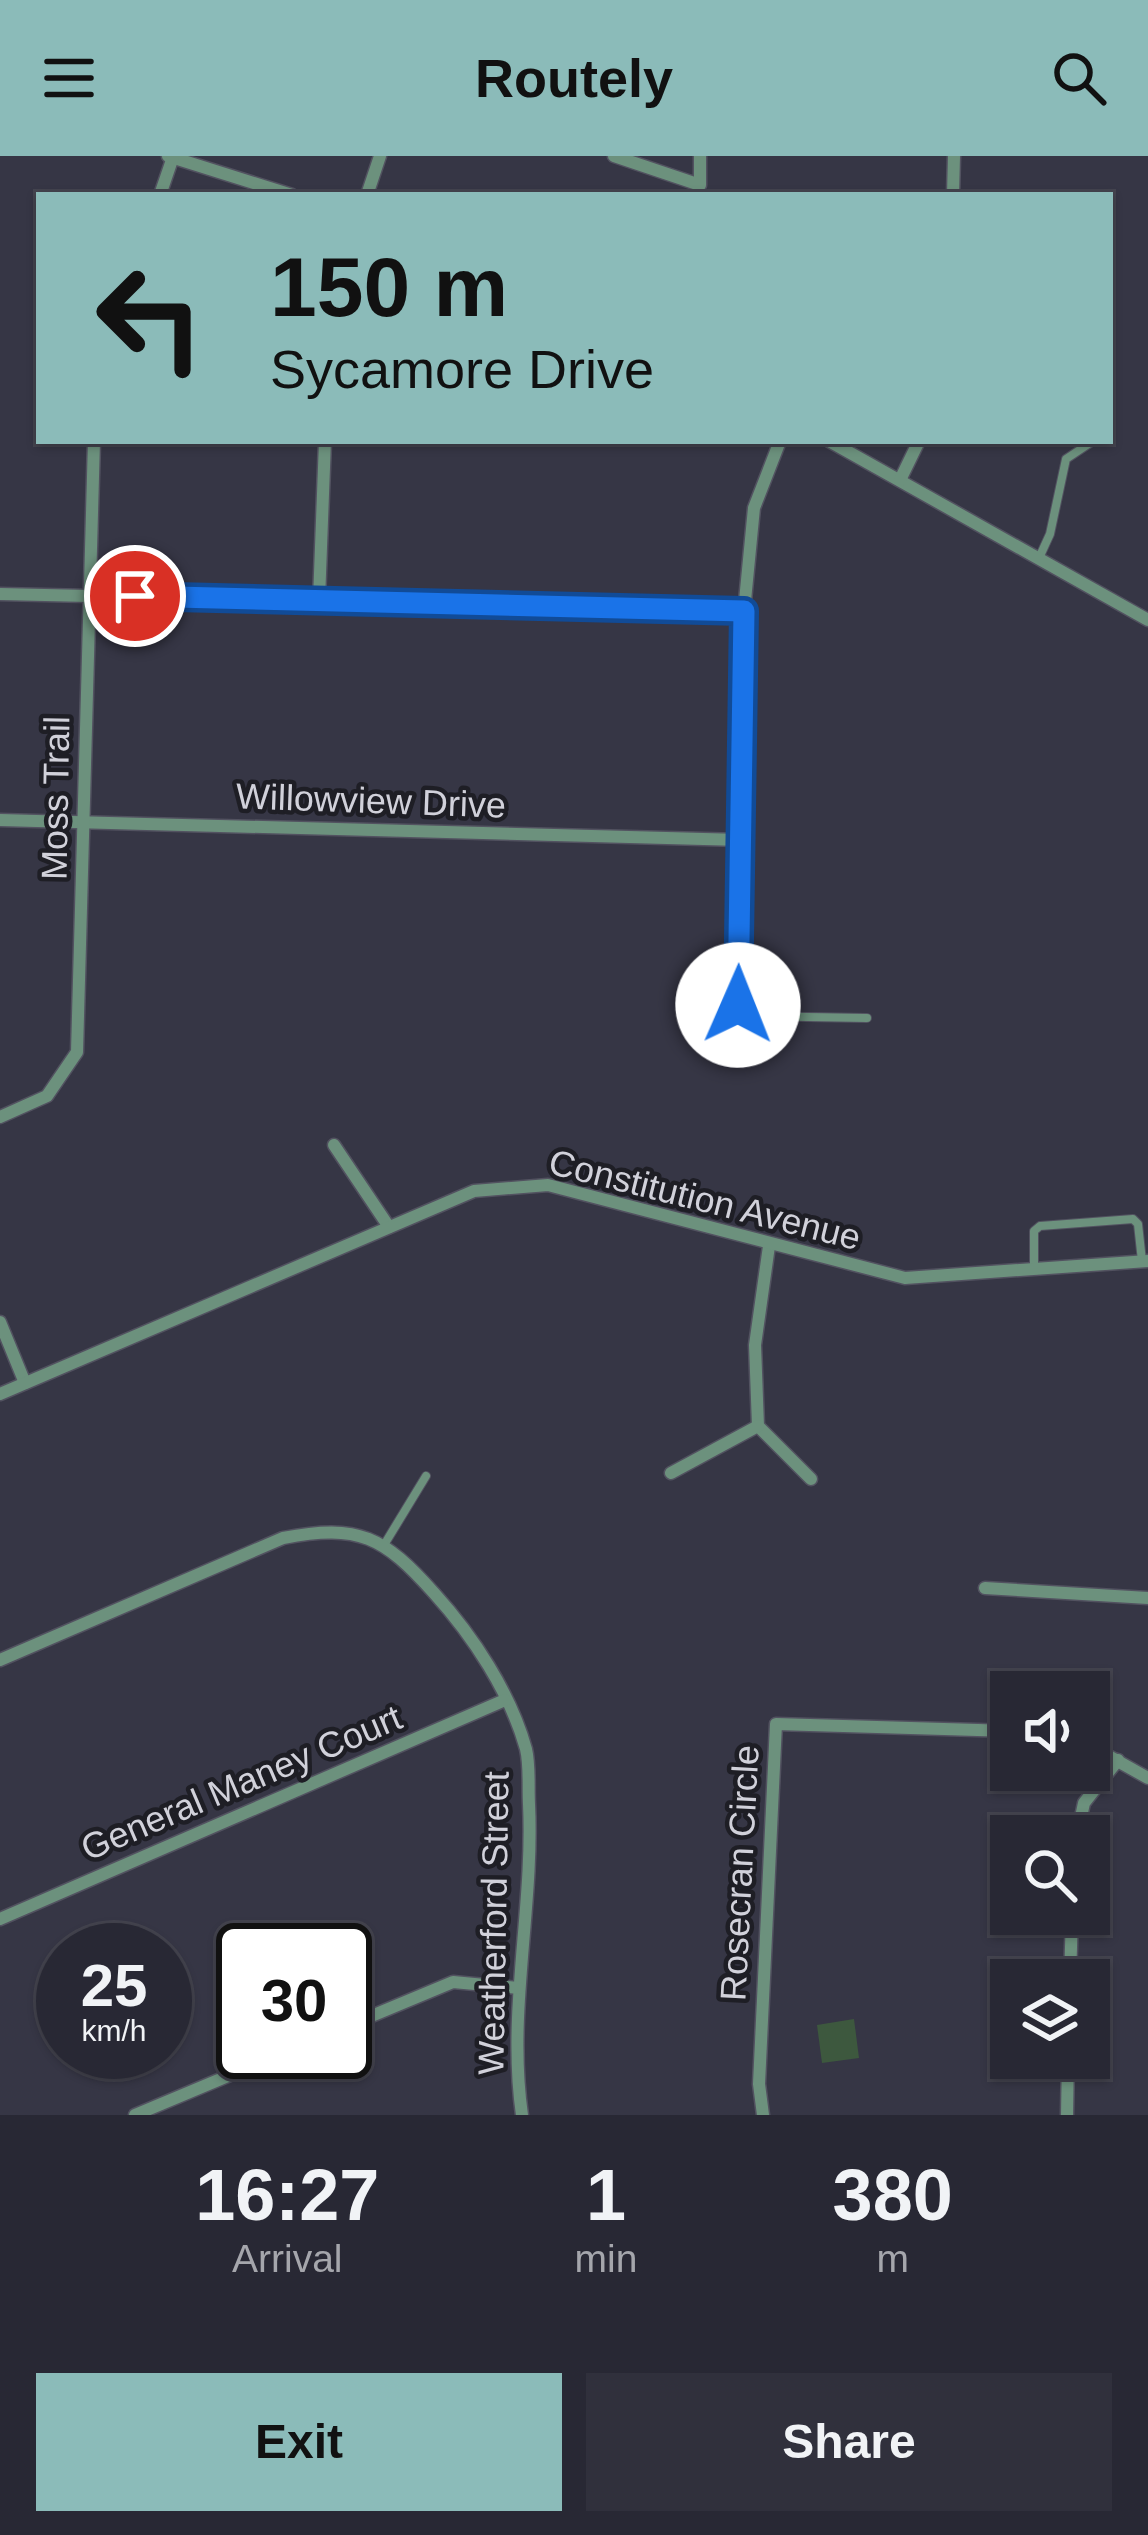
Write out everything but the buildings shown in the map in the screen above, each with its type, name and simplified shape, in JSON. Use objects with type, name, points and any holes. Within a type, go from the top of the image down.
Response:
[{"type":"street","points":[[368,192],[380,156]]},
{"type":"street","points":[[614,156],[700,185],[700,156]]},
{"type":"street","points":[[952,192],[954,156]]},
{"type":"street","points":[[161,192],[171,157],[282,192]]},
{"type":"street","name":"Moss Trail","points":[[0,1118],[47,1096],[77,1052],[94,444]]},
{"type":"street","points":[[319,600],[325,444]]},
{"type":"street","points":[[759,1046],[738,1005],[744,611],[754,508],[779,444]]},
{"type":"street","points":[[834,444],[1148,620]]},
{"type":"street","points":[[900,481],[918,444]]},
{"type":"street","points":[[0,594],[744,611]]},
{"type":"street","name":"Willowview Drive","points":[[0,820],[741,840]]},
{"type":"street","points":[[334,1144],[389,1226]]},
{"type":"street","name":"Constitution Avenue","points":[[0,1394],[474,1191],[548,1185],[905,1278],[1145,1261]]},
{"type":"street","points":[[769,1246],[755,1345],[758,1426],[812,1479]]},
{"type":"street","points":[[0,1322],[26,1383]]},
{"type":"street","points":[[670,1472],[758,1426]]},
{"type":"street","points":[[0,1660],[284,1538],[325,1530],[374,1537],[384,1544]]},
{"type":"street","name":"Weatherford Street","points":[[384,1544],[469,1631],[526,1751],[531,1840],[519,1988],[522,2115]]},
{"type":"street","points":[[985,1588],[1148,1598]]},
{"type":"street","name":"General Maney Court","points":[[0,1919],[505,1700]]},
{"type":"street","name":"Rosecran Circle","points":[[763,2115],[759,2084],[776,1724],[990,1730]]},
{"type":"street","points":[[1110,1756],[1148,1778]]},
{"type":"street","points":[[1081,1815],[1084,1803],[1118,1760]]},
{"type":"street","points":[[372,2016],[453,1982],[519,1988]]},
{"type":"street","points":[[134,2115],[220,2079]]},
{"type":"street","points":[[1067,2115],[1068,2079]]},
{"type":"lane","points":[[1039,558],[1050,534],[1066,459],[1088,444]]},
{"type":"lane","points":[[744,1016],[867,1018]]},
{"type":"lane","points":[[1034,1269],[1034,1232],[1040,1226],[1109,1220],[1133,1219],[1145,1261]]},
{"type":"lane","points":[[384,1544],[425,1476]]},
{"type":"green space","points":[[854,2019],[859,2058],[822,2063],[817,2025]]},
{"type":"route","points":[[135,596],[744,611],[738,1005]]}]
